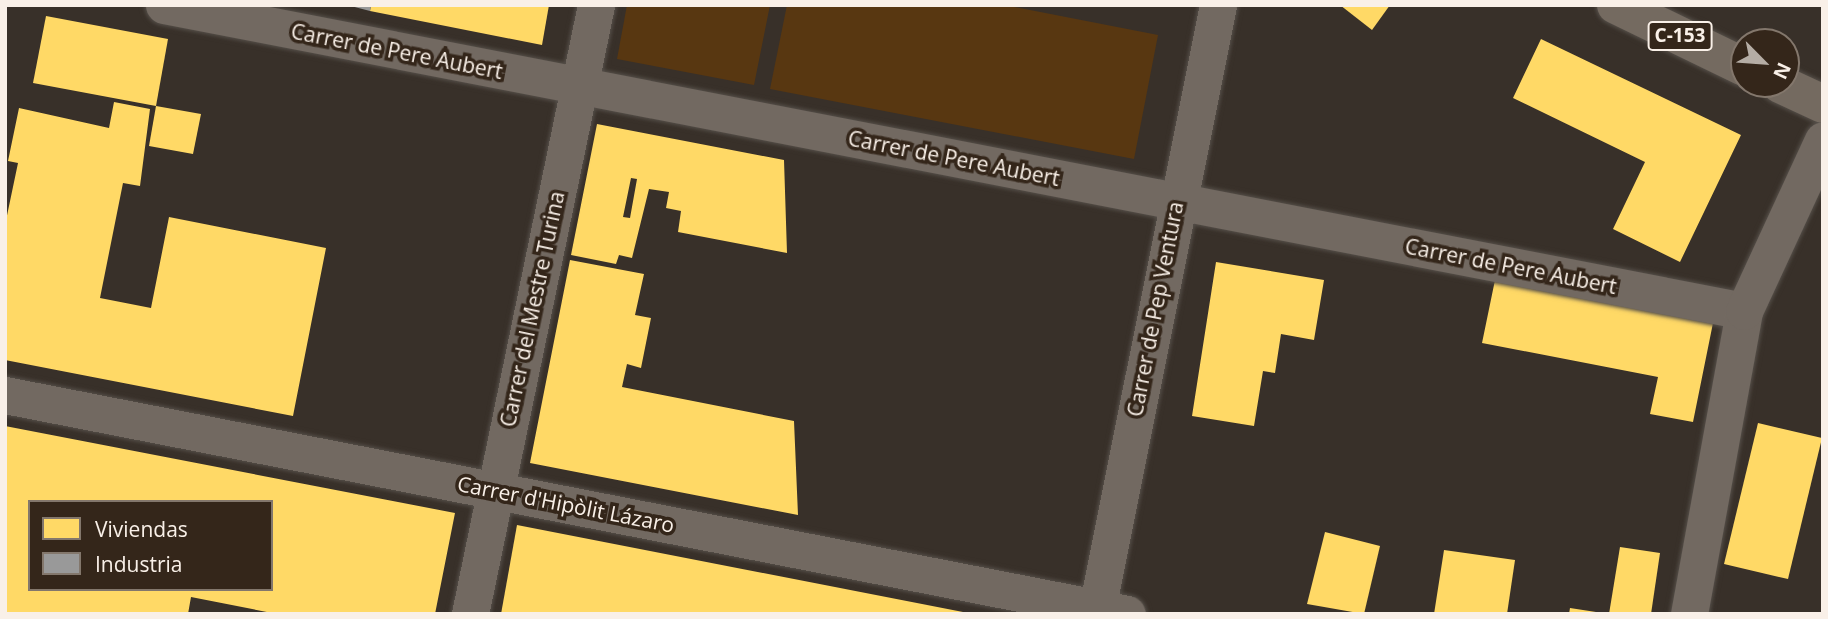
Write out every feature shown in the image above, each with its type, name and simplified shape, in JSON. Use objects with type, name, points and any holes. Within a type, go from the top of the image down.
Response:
[{"type":"main road","name":"C-153","points":[[1616,5],[1730,60]]},
{"type":"main road","points":[[1800,93],[1823,104]]},
{"type":"street","name":"Carrer de Pere Aubert","points":[[164,5],[1744,311]]},
{"type":"street","name":"Carrer del Mestre Turina","points":[[470,614],[596,5]]},
{"type":"street","name":"Carrer de Pep Ventura","points":[[1106,612],[1176,201],[1218,5]]},
{"type":"street","points":[[1689,614],[1744,311],[1823,140]]},
{"type":"street","name":"Carrer d'Hipòlit Lázaro","points":[[5,395],[1106,612]]},
{"type":"shaded area","points":[[627,5],[770,5],[754,85],[617,59]]},
{"type":"shaded area","points":[[787,5],[1004,5],[1158,35],[1134,159],[770,89]]},
{"type":"building: Viviendas","points":[[371,5],[549,5],[542,45],[370,11]]},
{"type":"building: Viviendas","points":[[1340,5],[1390,5],[1372,30]]},
{"type":"building: Viviendas","points":[[46,16],[168,39],[156,106],[33,83]]},
{"type":"building: Viviendas","points":[[1541,39],[1741,135],[1680,262],[1613,229],[1645,162],[1513,98]]},
{"type":"building: Viviendas","points":[[114,102],[150,109],[140,186],[123,183],[100,298],[151,308],[169,217],[326,248],[293,416],[5,360],[5,225],[18,163],[8,161],[19,108],[109,128]]},
{"type":"building: Viviendas","points":[[156,106],[201,114],[193,154],[149,146]]},
{"type":"building: Viviendas","points":[[597,124],[784,160],[787,253],[678,232],[681,211],[666,208],[669,192],[649,189],[632,258],[619,255],[616,264],[571,255]],"holes":[[[631,178],[637,179],[630,218],[623,217]]]},
{"type":"building: Viviendas","points":[[570,260],[644,274],[635,315],[651,318],[641,368],[627,364],[622,387],[794,421],[798,515],[530,463]]},
{"type":"building: Viviendas","points":[[1216,262],[1324,280],[1314,340],[1281,334],[1275,373],[1263,371],[1254,426],[1192,416]]},
{"type":"building: Viviendas","points":[[1495,280],[1713,323],[1693,422],[1650,414],[1658,377],[1482,343]]},
{"type":"building: Viviendas","points":[[1758,423],[1822,438],[1788,579],[1724,564]]},
{"type":"building: Viviendas","points":[[5,426],[455,513],[435,614],[277,614],[191,597],[188,614],[5,614]]},
{"type":"building: Viviendas","points":[[517,525],[963,612],[963,614],[501,614]]},
{"type":"building: Viviendas","points":[[1325,532],[1380,546],[1364,614],[1307,604]]},
{"type":"building: Viviendas","points":[[1620,547],[1660,553],[1651,614],[1609,614]]},
{"type":"building: Viviendas","points":[[1444,550],[1515,560],[1507,614],[1434,614]]},
{"type":"building: Viviendas","points":[[1570,608],[1596,612],[1596,614],[1569,614]]},
{"type":"building: Industria","points":[[347,5],[371,5],[370,11]]}]
